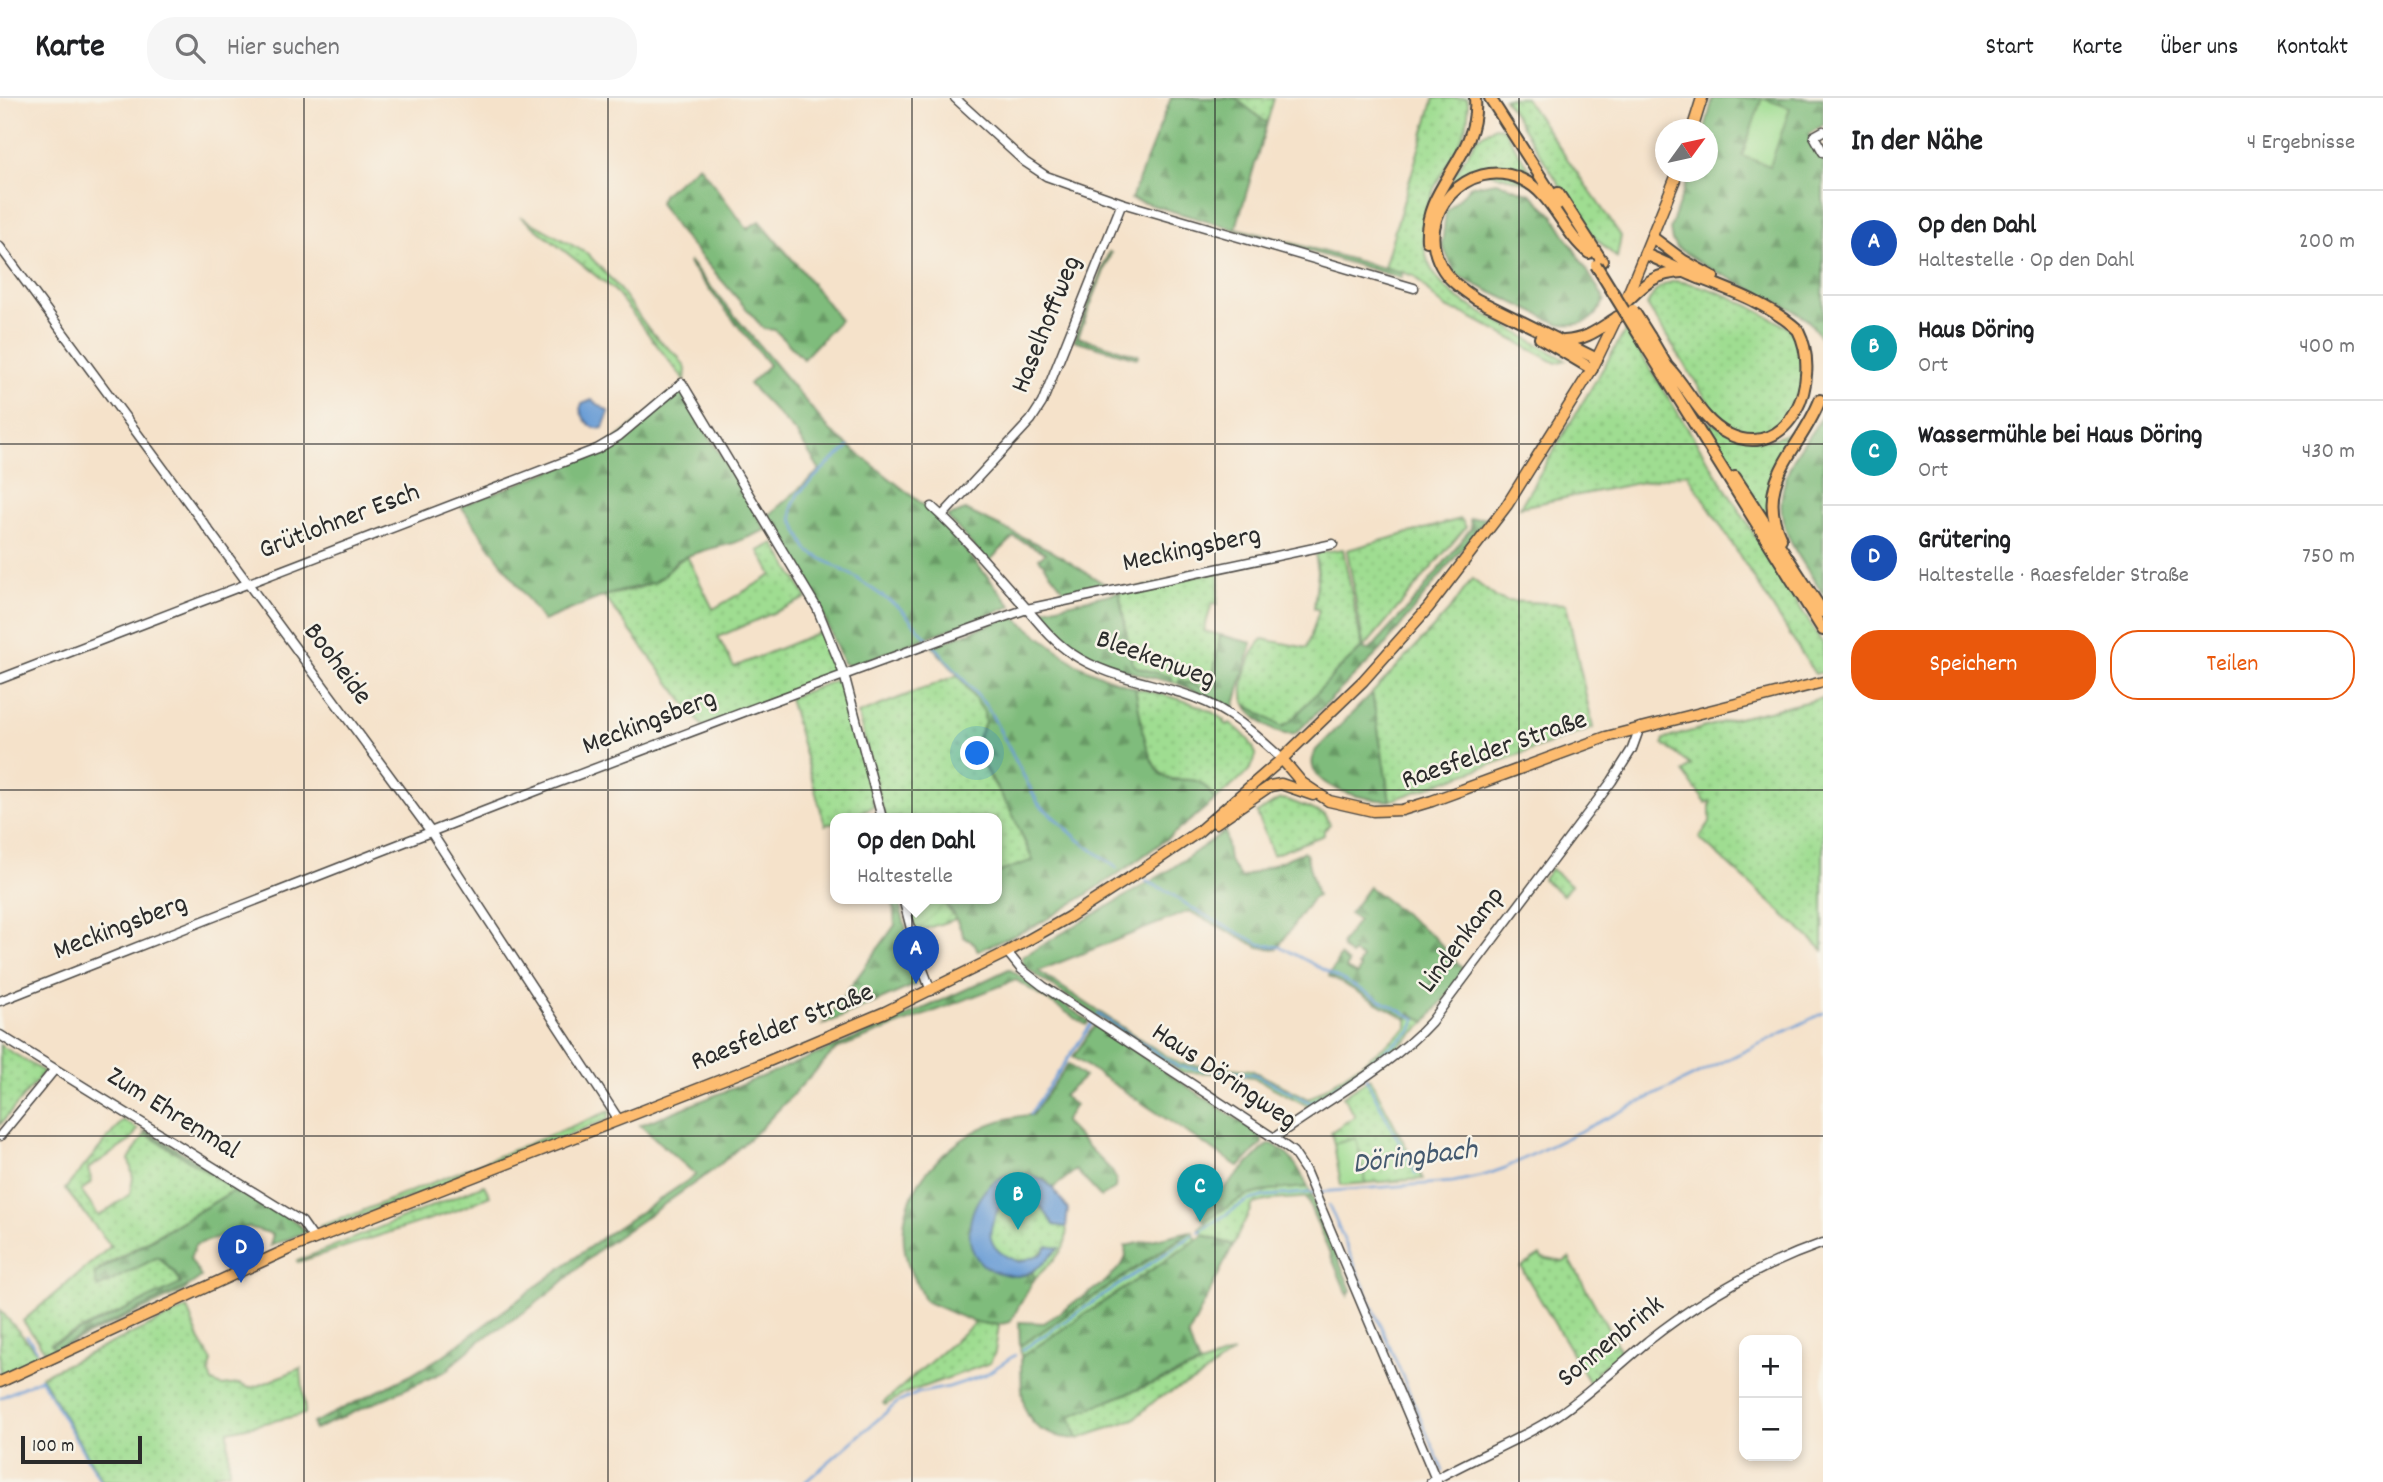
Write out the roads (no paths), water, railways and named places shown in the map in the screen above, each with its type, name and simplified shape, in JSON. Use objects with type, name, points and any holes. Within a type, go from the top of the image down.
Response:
[{"type":"highway","points":[[1475,98],[1476,114],[1469,142],[1435,200],[1429,216],[1427,243],[1432,262],[1445,282],[1466,299],[1594,364]]},
{"type":"highway","points":[[1490,98],[1589,253]]},
{"type":"highway","points":[[1495,98],[1647,340],[1823,630]]},
{"type":"highway","points":[[1594,364],[1561,341],[1476,299],[1451,281],[1441,267],[1434,248],[1436,218],[1442,204],[1454,190],[1468,180],[1493,174],[1517,177],[1542,193],[1576,243],[1599,263]]},
{"type":"highway","points":[[1652,237],[1697,268],[1792,318],[1806,330],[1815,343]]},
{"type":"highway","points":[[1645,254],[1758,304],[1782,318],[1798,330],[1812,352],[1819,383],[1811,419],[1781,467],[1772,502],[1776,528],[1802,578]]},
{"type":"highway","points":[[1623,305],[1651,279],[1660,275],[1685,272]]},
{"type":"highway","points":[[1561,341],[1588,337],[1618,317]]},
{"type":"highway","points":[[1647,340],[1705,416],[1726,433],[1739,438],[1772,437],[1787,430],[1810,406],[1819,383]]},
{"type":"highway","points":[[1668,367],[1823,612]]},
{"type":"main road","points":[[1695,119],[1702,98]]},
{"type":"main road","points":[[1282,759],[1363,681],[1399,642],[1454,577],[1507,505],[1594,364],[1618,317],[1674,182]]},
{"type":"main road","name":"Raesfelder Straße","points":[[0,1382],[314,1239],[619,1120],[852,1026],[931,991],[1069,917],[1198,832],[1282,759],[1302,783],[1324,799],[1361,810],[1402,810],[1568,749],[1640,727],[1823,682]]},
{"type":"main road","points":[[1198,832],[1233,813],[1270,786],[1281,784],[1324,799]]},
{"type":"street","points":[[955,98],[1046,176],[1122,203],[1413,288]]},
{"type":"street","points":[[1823,131],[1814,136],[1823,152]]},
{"type":"street","name":"Haselhoffweg","points":[[942,516],[1031,420],[1042,402],[1122,203]]},
{"type":"street","name":"Booheide","points":[[0,247],[431,832],[619,1120]]},
{"type":"street","name":"Grütlohner Esch","points":[[0,679],[597,449],[619,436],[682,383],[817,608],[844,674]]},
{"type":"street","name":"Bleekenweg","points":[[932,507],[1056,642],[1081,660],[1118,676],[1186,695],[1219,708],[1252,731],[1282,759]]},
{"type":"street","name":"Meckingsberg","points":[[0,1001],[844,674],[1027,609],[1333,544]]},
{"type":"street","points":[[844,674],[881,813]]},
{"type":"street","name":"Lindenkamp","points":[[1274,1138],[1371,1072],[1431,1023],[1612,781],[1632,749],[1640,727]]},
{"type":"street","points":[[905,904],[919,959],[931,991]]},
{"type":"street","name":"Haus Döringweg","points":[[1007,952],[1021,969],[1043,986],[1293,1152],[1316,1196],[1434,1481]]},
{"type":"street","name":"Zum Ehrenmal","points":[[0,1035],[302,1222],[314,1239]]},
{"type":"street","points":[[0,1136],[55,1069]]},
{"type":"street","name":"Sonnenbrink","points":[[1434,1481],[1555,1417],[1670,1325],[1720,1289],[1782,1258],[1823,1242]]},
{"type":"water","points":[[592,400],[609,412],[603,428],[591,426],[581,413],[582,404]]},
{"type":"water","points":[[1025,1174],[1041,1179],[1055,1191],[1068,1209],[1066,1227],[1054,1225],[1043,1209],[1033,1201],[1027,1199],[1001,1205],[991,1232],[991,1240],[1000,1252],[1019,1262],[1042,1254],[1047,1246],[1059,1248],[1035,1269],[1023,1275],[1012,1276],[988,1268],[977,1258],[971,1244],[970,1229],[973,1213],[990,1185],[1004,1176]]},
{"type":"waterway","points":[[849,447],[798,494],[792,508],[792,519],[808,551],[855,577],[901,609],[927,638]]},
{"type":"waterway","points":[[934,645],[988,708],[1038,803],[1079,840],[1117,868]]},
{"type":"waterway","points":[[1146,881],[1260,944],[1281,947],[1416,1019],[1411,1031],[1361,1069]]},
{"type":"waterway","name":"Döringbach","points":[[1199,1232],[1247,1201],[1265,1196],[1453,1182],[1505,1168],[1823,1013]]},
{"type":"waterway","points":[[1098,1014],[1178,1067],[1254,1074],[1312,1103],[1361,1069],[1416,1174]]},
{"type":"waterway","points":[[1030,1114],[1092,1023]]},
{"type":"waterway","points":[[1329,1205],[1443,1471]]},
{"type":"waterway","name":"Döringbach","points":[[1022,1350],[1193,1235]]},
{"type":"waterway","points":[[27,1336],[37,1350]]},
{"type":"waterway","name":"Döringbach","points":[[805,1482],[897,1403],[918,1393],[949,1387],[985,1375],[1015,1355]]},
{"type":"waterway","points":[[40,1378],[101,1482]]},
{"type":"waterway","points":[[0,1398],[40,1379]]},
{"type":"place","name":"Op den Dahl","points":[[916,984]]},
{"type":"place","name":"Wassermühle bei Haus Döring","points":[[1200,1222]]},
{"type":"place","name":"Haus Döring","points":[[1018,1230]]},
{"type":"place","name":"Grütering","points":[[241,1283]]}]
